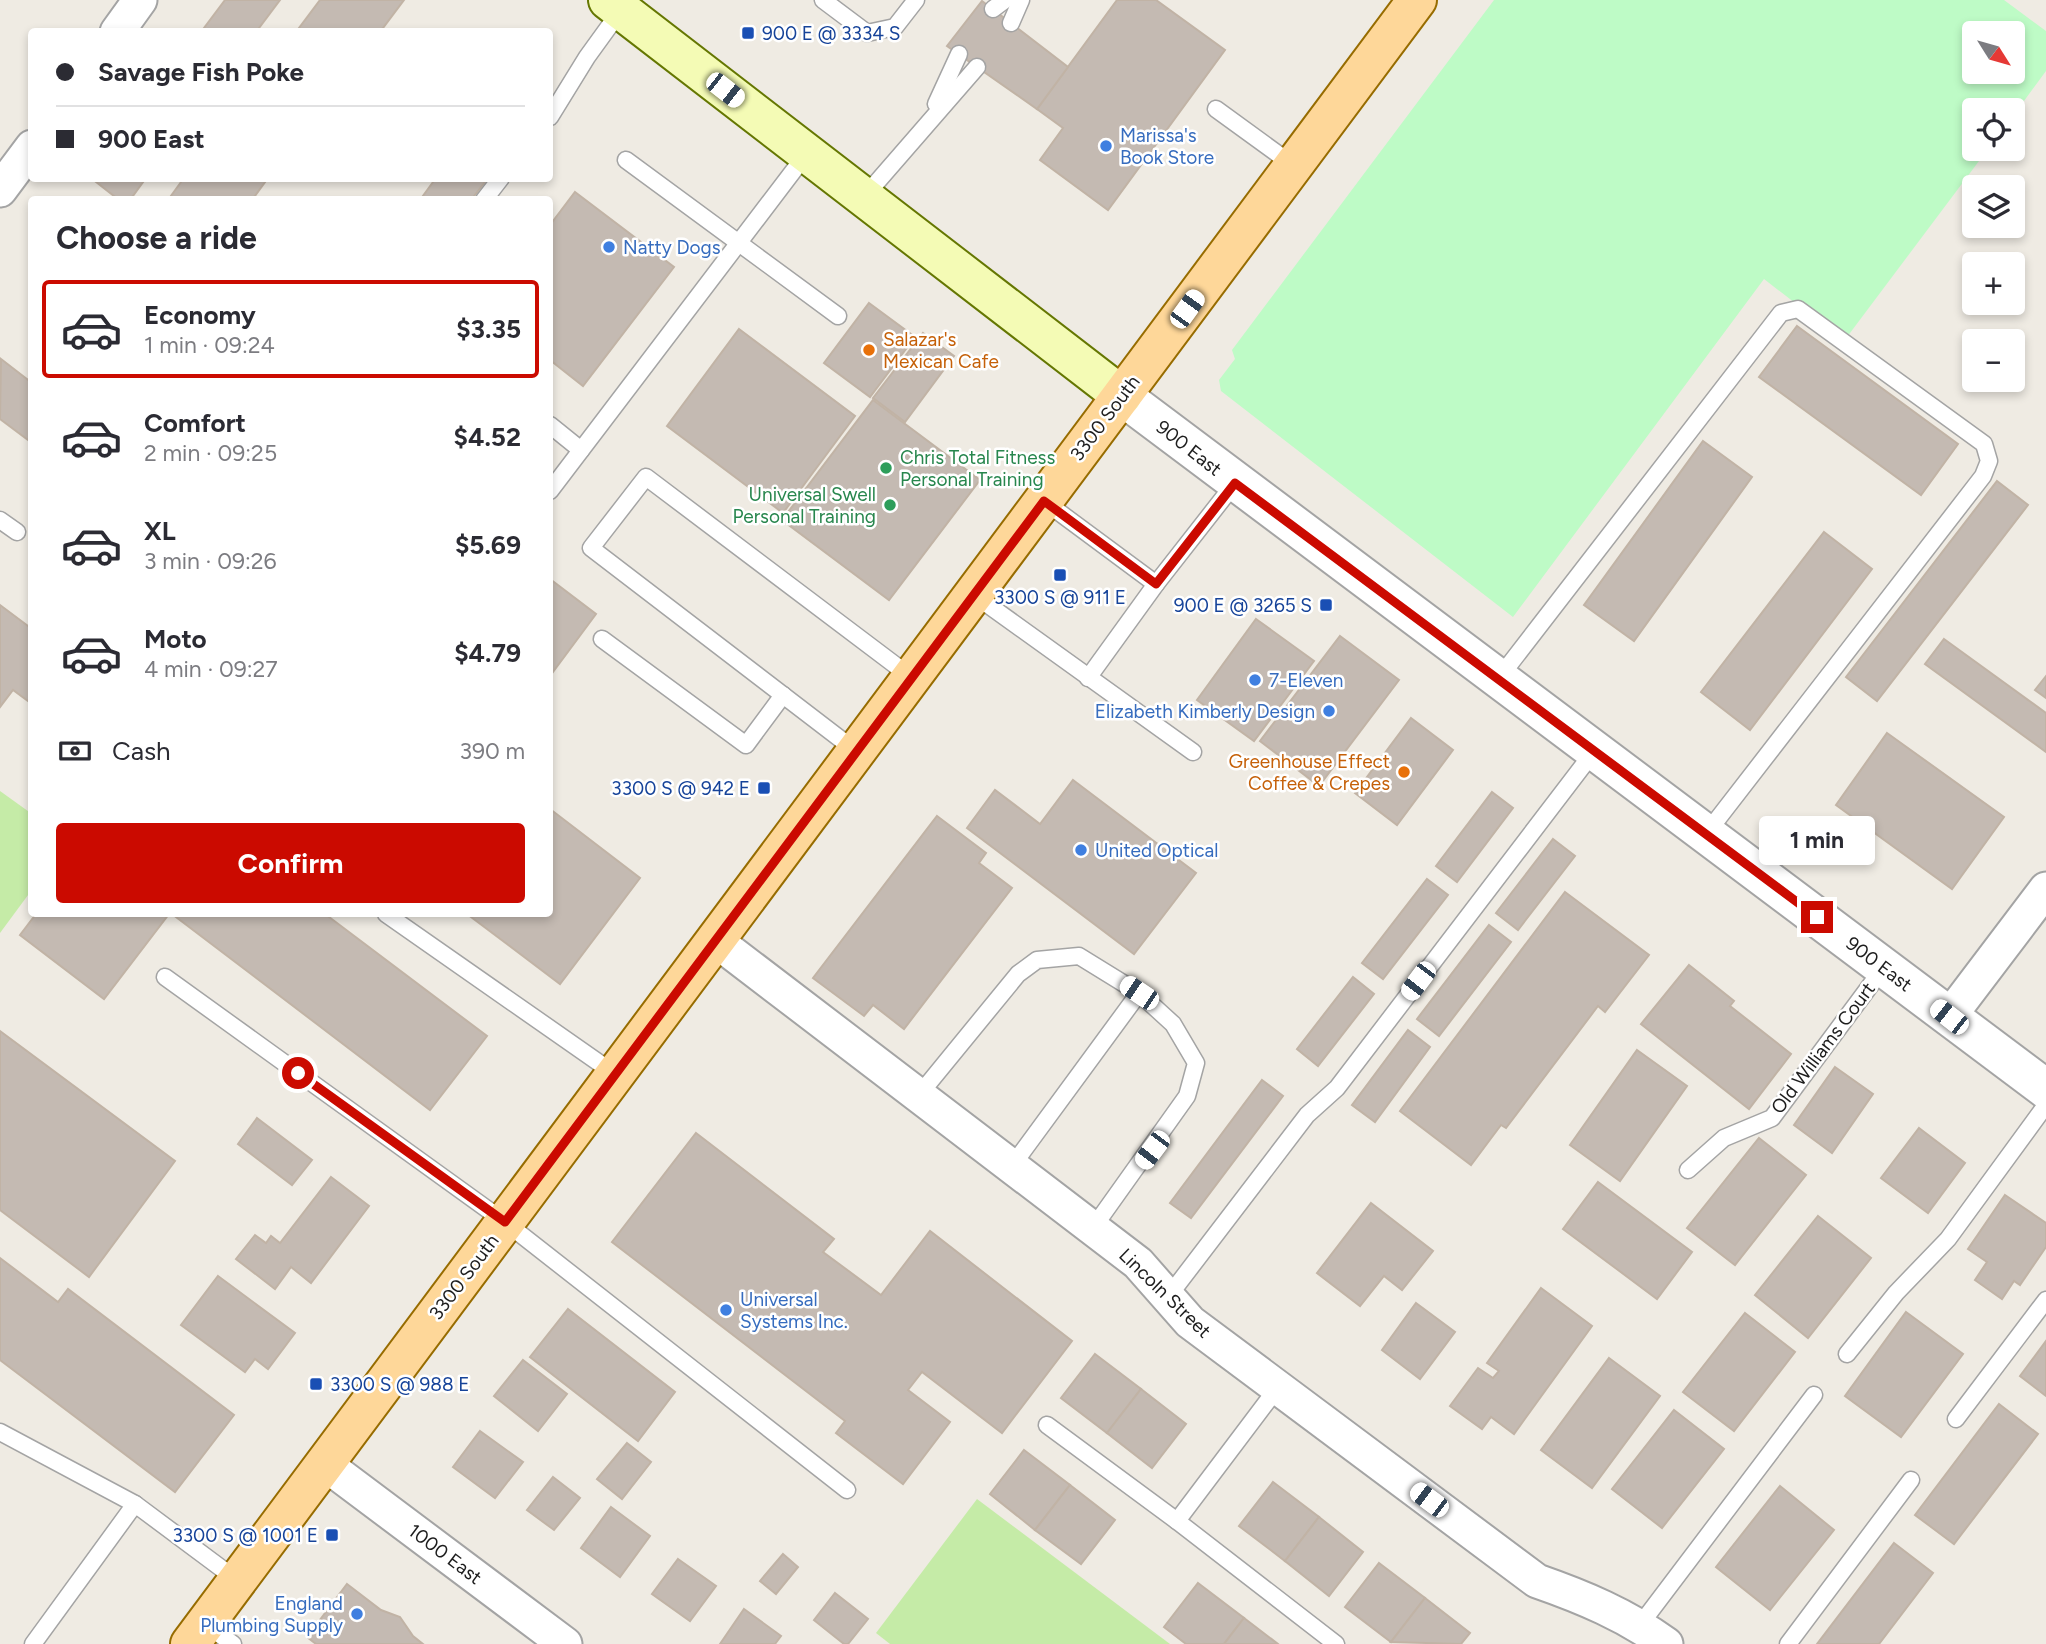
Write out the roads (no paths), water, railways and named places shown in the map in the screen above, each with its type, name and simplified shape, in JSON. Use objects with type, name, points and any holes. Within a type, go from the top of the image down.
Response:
[{"type":"main road","name":"3300 South","points":[[210,1637],[237,1580],[1417,0]]},
{"type":"main road","name":"900 East","points":[[619,3],[807,153],[1122,396]]},
{"type":"street","points":[[120,28],[140,0]]},
{"type":"street","points":[[0,190],[28,153]]},
{"type":"street","name":"900 East","points":[[1122,396],[2046,1089]]},
{"type":"street","points":[[1949,1017],[2046,889]]},
{"type":"street","name":"Lincoln Street","points":[[715,940],[1138,1263],[1190,1322],[1537,1581],[1590,1600],[1653,1634]]},
{"type":"street","name":"1000 East","points":[[325,1464],[565,1644]]},
{"type":"lane","points":[[822,0],[867,33],[895,27],[916,0]]},
{"type":"lane","points":[[1011,23],[1021,0]]},
{"type":"lane","points":[[553,112],[619,3]]},
{"type":"lane","points":[[930,119],[959,54]]},
{"type":"lane","points":[[864,197],[977,67]]},
{"type":"lane","points":[[1216,108],[1294,165]]},
{"type":"lane","points":[[553,487],[807,153]]},
{"type":"lane","points":[[626,160],[838,316]]},
{"type":"lane","points":[[487,196],[498,182]]},
{"type":"lane","points":[[1498,679],[1781,313],[1798,309],[1984,444],[1989,461],[1983,476],[1706,834]]},
{"type":"lane","points":[[553,427],[581,450]]},
{"type":"lane","points":[[856,751],[591,548],[646,477],[911,677]]},
{"type":"lane","points":[[1088,678],[1156,584],[1235,483]]},
{"type":"lane","points":[[1044,501],[1156,584]]},
{"type":"lane","points":[[0,520],[17,533]]},
{"type":"lane","points":[[973,594],[1193,752]]},
{"type":"lane","points":[[602,639],[746,745],[783,695]]},
{"type":"lane","points":[[1168,1297],[1307,1115],[1337,1088],[1595,750]]},
{"type":"lane","points":[[390,917],[615,1074]]},
{"type":"lane","points":[[919,1096],[1018,974],[1037,960],[1079,956],[1139,993],[1173,1024],[1196,1063],[1187,1096],[1093,1228]]},
{"type":"lane","name":"Old Williams Court","points":[[1688,1170],[1724,1138],[1772,1118],[1884,967]]},
{"type":"lane","points":[[165,977],[505,1222],[847,1490]]},
{"type":"lane","points":[[1012,1166],[1139,993]]},
{"type":"lane","points":[[1847,1354],[1896,1293],[1948,1239],[2046,1105]]},
{"type":"lane","points":[[1956,1419],[2046,1300]]},
{"type":"lane","points":[[1177,1521],[1278,1387]]},
{"type":"lane","points":[[1653,1634],[1814,1395]]},
{"type":"lane","points":[[1047,1425],[1336,1644]]},
{"type":"lane","points":[[0,1432],[135,1504],[237,1580]]},
{"type":"lane","points":[[1788,1644],[1912,1480]]},
{"type":"lane","points":[[33,1644],[135,1504]]},
{"type":"place","name":"900 E @ 3334 S","points":[[748,33]]},
{"type":"place","name":"Marissa's Book Store","points":[[1106,146]]},
{"type":"place","name":"Natty Dogs","points":[[609,247]]},
{"type":"place","name":"Salazar's Mexican Cafe","points":[[869,350]]},
{"type":"place","name":"Chris Total Fitness Personal Training","points":[[886,468]]},
{"type":"place","name":"Universal Swell Personal Training","points":[[890,505]]},
{"type":"place","name":"3300 S @ 911 E","points":[[1060,575]]},
{"type":"place","name":"900 E @ 3265 S","points":[[1326,605]]},
{"type":"place","name":"7-Eleven","points":[[1255,680]]},
{"type":"place","name":"Elizabeth Kimberly Design","points":[[1329,711]]},
{"type":"place","name":"Greenhouse Effect Coffee & Crepes","points":[[1404,772]]},
{"type":"place","name":"3300 S @ 942 E","points":[[764,788]]},
{"type":"place","name":"United Optical","points":[[1081,850]]},
{"type":"place","name":"Universal Systems Inc.","points":[[726,1310]]},
{"type":"place","name":"3300 S @ 988 E","points":[[316,1384]]},
{"type":"place","name":"3300 S @ 1001 E","points":[[332,1535]]},
{"type":"place","name":"England Plumbing Supply","points":[[357,1614]]}]
